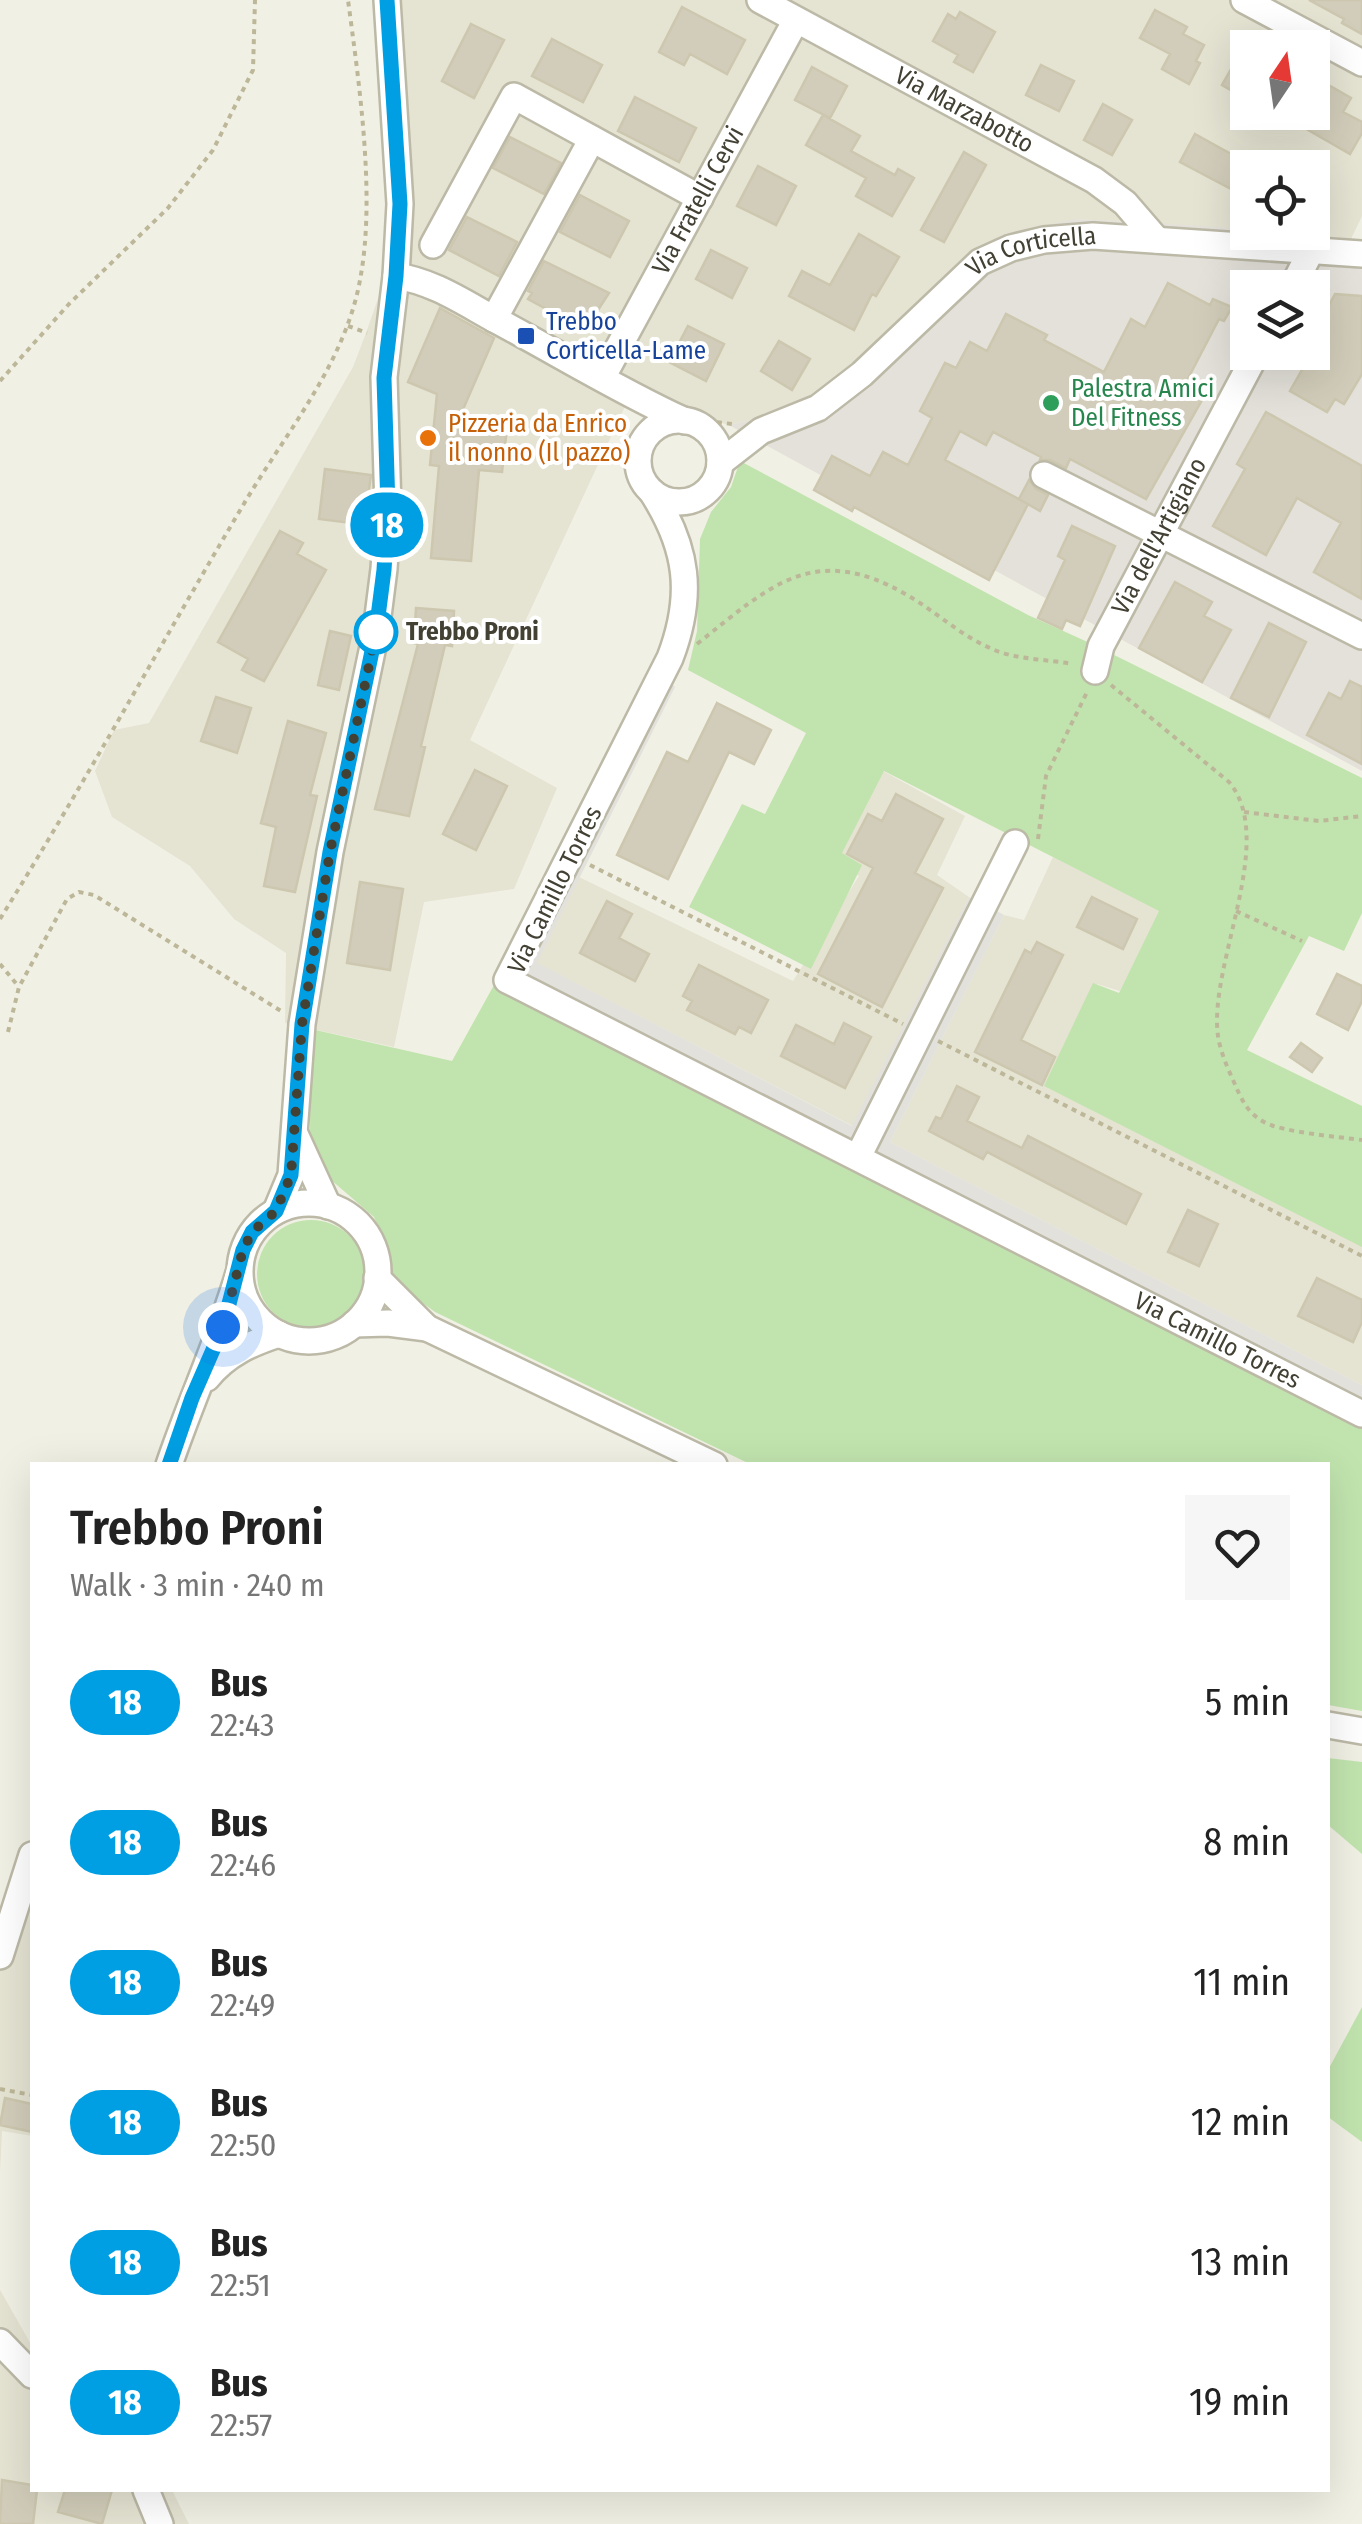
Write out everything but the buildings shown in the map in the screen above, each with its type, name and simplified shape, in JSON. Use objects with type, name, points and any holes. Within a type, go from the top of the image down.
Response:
[{"type":"street","points":[[276,1211],[291,1175],[302,1024],[330,852],[376,632],[384,570],[388,508],[384,378],[400,204],[387,0]]},
{"type":"street","name":"Via Marzabotto","points":[[760,0],[1094,180],[1125,203],[1157,240]]},
{"type":"street","points":[[1244,0],[1362,63]]},
{"type":"street","name":"Via Fratelli Cervi","points":[[613,385],[700,198],[796,20]]},
{"type":"street","points":[[432,245],[514,96],[700,198]]},
{"type":"street","points":[[494,319],[592,139]]},
{"type":"street","name":"Via Corticella","points":[[702,495],[711,486],[720,463],[764,430],[818,408],[862,374],[980,262],[1010,248],[1044,240],[1093,236],[1310,252],[1360,250]]},
{"type":"street","points":[[1301,270],[1310,252]]},
{"type":"street","name":"Via Corticella","points":[[396,276],[437,288],[613,385],[693,422],[724,431],[764,430]]},
{"type":"street","name":"Via dell'Artigiano","points":[[1095,671],[1101,646],[1247,370]]},
{"type":"street","points":[[613,385],[640,424],[644,440],[640,473],[652,492],[676,502],[702,495]]},
{"type":"street","points":[[693,422],[718,450],[720,463]]},
{"type":"street","name":"Via Corticella","points":[[644,440],[662,424],[693,422]]},
{"type":"street","points":[[1044,475],[1362,636]]},
{"type":"street","name":"Via Camillo Torres","points":[[652,492],[667,515],[681,550],[686,591],[682,626],[670,658],[507,980],[1362,1414]]},
{"type":"street","name":"Via Camillo Torres","points":[[681,550],[702,495]]},
{"type":"street","points":[[858,1157],[1015,844]]},
{"type":"street","points":[[295,1134],[328,1206]]},
{"type":"street","points":[[170,1462],[223,1327],[243,1250],[252,1232],[276,1211],[303,1203],[328,1206],[350,1217],[369,1238],[377,1262],[377,1278],[368,1306],[354,1324]]},
{"type":"street","points":[[240,1270],[242,1290],[251,1310],[279,1334],[295,1339],[322,1339],[354,1324],[427,1328],[708,1462]]},
{"type":"street","points":[[377,1278],[427,1328]]},
{"type":"street","points":[[192,1398],[210,1373],[229,1356],[279,1334]]},
{"type":"street","points":[[1330,1726],[1362,1732]]},
{"type":"street","points":[[0,1956],[30,1861]]},
{"type":"street","points":[[0,2342],[30,2373]]},
{"type":"street","points":[[147,2492],[160,2524]]},
{"type":"path","points":[[0,381],[69,304],[168,208],[213,150],[253,70],[255,0]]},
{"type":"path","points":[[0,919],[322,377],[348,326],[360,278],[365,220],[361,97],[348,0]]},
{"type":"path","points":[[693,422],[743,424],[763,420],[764,430]]},
{"type":"path","points":[[670,658],[692,649],[757,598],[796,574],[834,569],[869,576],[894,588],[992,649],[1095,671],[1242,797],[1244,875],[1223,973],[1218,1036],[1246,1108],[1266,1124],[1362,1140]]},
{"type":"path","points":[[1015,844],[1037,849],[1046,776],[1083,704],[1095,671]]},
{"type":"path","points":[[1244,812],[1319,821],[1362,816]]},
{"type":"path","points":[[570,856],[1362,1256]]},
{"type":"path","points":[[8,1032],[18,988],[67,899],[79,892],[94,895],[302,1024]]},
{"type":"path","points":[[1236,912],[1302,941]]},
{"type":"path","points":[[0,964],[18,988]]},
{"type":"path","points":[[0,2089],[30,2095]]},
{"type":"shaded area","points":[[388,0],[1362,0],[1362,216],[1351,239],[1330,237],[1330,150],[1230,150],[1230,228],[1076,219],[805,407],[729,425],[678,410],[635,385],[470,740],[557,788],[514,889],[424,902],[394,1047],[285,1023],[286,953],[234,919],[190,866],[112,817],[95,771],[114,730],[149,723],[353,367],[383,284],[397,119]]},
{"type":"shaded area","points":[[1076,219],[1230,227],[1230,250],[1330,250],[1330,238],[1362,244],[1362,771],[729,425],[805,407],[870,362],[937,281],[1005,234]]},
{"type":"shaded area","points":[[668,681],[675,687],[537,963],[852,1126],[969,897],[979,903],[861,1138],[845,1144],[522,977]]},
{"type":"shaded area","points":[[883,771],[965,816],[937,875],[969,897],[853,1126],[536,963],[579,877],[793,981],[859,876],[835,858]]},
{"type":"shaded area","points":[[1053,857],[1160,911],[1120,991],[1097,984],[1048,1088],[1362,1237],[1362,1385],[890,1142],[1004,915],[1024,920]]},
{"type":"shaded area","points":[[995,910],[1004,915],[890,1142],[1362,1385],[1362,1405],[882,1163],[877,1153],[878,1142]]},
{"type":"shaded area","points":[[30,1855],[30,2136],[2,2131],[0,2172],[0,1921]]},
{"type":"shaded area","points":[[0,2290],[30,2342],[30,2492],[173,2492],[189,2524],[0,2524]]},
{"type":"green space","points":[[740,461],[1028,615],[1362,778],[1362,913],[1344,951],[1309,936],[1247,1050],[1362,1106],[1362,1247],[1044,1086],[1093,983],[1119,993],[1159,911],[884,771],[842,853],[862,865],[811,969],[689,907],[742,804],[765,814],[806,733],[688,670],[697,631],[700,539],[711,512],[731,487]]},
{"type":"green space","points":[[494,985],[1362,1423],[1362,1711],[1330,1705],[1330,1462],[746,1462],[435,1312],[401,1287],[388,1267],[385,1244],[374,1217],[323,1173],[310,1133],[311,1029],[452,1061]]},
{"type":"green space","points":[[311,1220],[332,1224],[349,1236],[361,1253],[365,1274],[361,1295],[349,1312],[332,1324],[311,1328],[290,1324],[273,1312],[261,1295],[257,1274],[261,1253],[273,1236],[290,1224]]},
{"type":"green space","points":[[1330,1758],[1362,1762],[1362,1854],[1330,1827]]},
{"type":"green space","points":[[1362,2007],[1362,2142],[1330,2118],[1330,2066]]},
{"type":"bus line","name":"18","points":[[170,1462],[223,1327],[243,1250],[252,1232],[276,1211],[291,1175],[302,1024],[330,852],[376,632],[388,508],[384,378],[400,204],[387,0]]},
{"type":"place","name":"Trebbo Corticella-Lame","points":[[526,336]]},
{"type":"place","name":"Palestra Amici Del Fitness","points":[[1051,403]]},
{"type":"place","name":"Pizzeria da Enrico il nonno (Il pazzo)","points":[[428,438]]},
{"type":"place","name":"Trebbo Proni","points":[[376,632]]},
{"type":"route","points":[[223,1327],[243,1250],[252,1232],[276,1211],[291,1175],[302,1024],[330,852],[376,632]]}]
